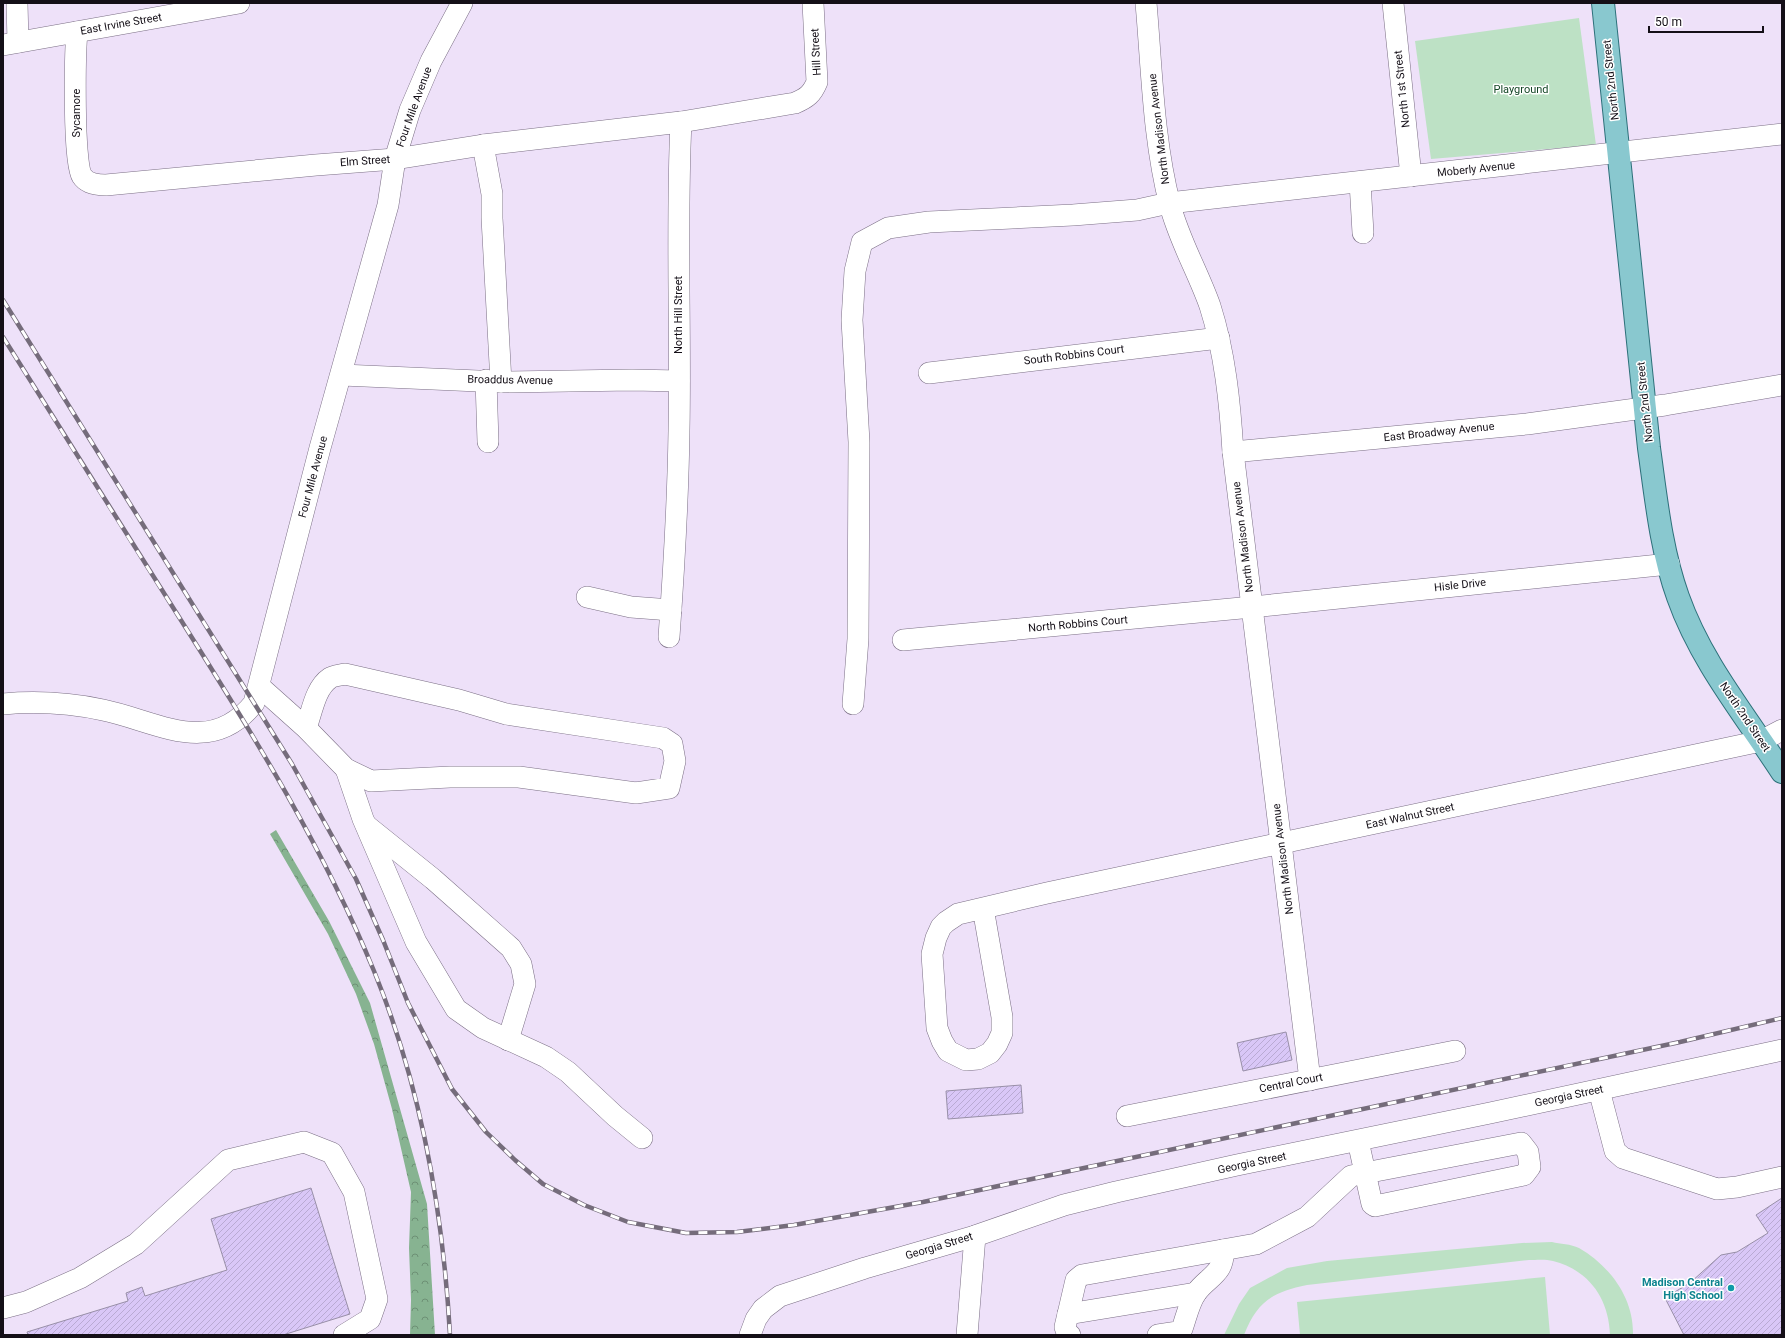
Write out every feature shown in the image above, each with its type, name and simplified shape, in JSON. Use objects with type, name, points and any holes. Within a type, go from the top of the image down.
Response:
[{"type":"main road","name":"North 2nd Street","points":[[1603,3],[1645,408],[1658,511],[1669,564],[1678,598],[1712,667],[1782,772]]},
{"type":"street","points":[[11,43],[17,3]]},
{"type":"street","name":"East Irvine Street","points":[[11,43],[239,3]]},
{"type":"street","name":"Four Mile Avenue","points":[[3,704],[38,702],[84,706],[105,710],[167,728],[185,732],[202,733],[216,731],[228,726],[254,703],[320,448],[342,375],[388,205],[395,159],[410,110],[431,61],[462,3]]},
{"type":"street","name":"Hill Street","points":[[681,122],[796,103],[807,98],[813,92],[817,82],[813,3]]},
{"type":"street","name":"North Madison Avenue","points":[[1146,3],[1159,149],[1169,203],[1181,237],[1207,300],[1219,338],[1227,379],[1233,452],[1310,1080]]},
{"type":"street","name":"North 1st Street","points":[[1393,3],[1411,176]]},
{"type":"street","name":"Sycamore","points":[[77,32],[76,131],[78,168],[82,176],[96,185]]},
{"type":"street","name":"Elm Street","points":[[96,185],[395,159],[483,145],[681,122]]},
{"type":"street","name":"North Hill Street","points":[[669,637],[677,501],[681,122]]},
{"type":"street","name":"Moberly Avenue","points":[[854,704],[858,639],[859,442],[852,320],[855,271],[862,242],[888,228],[929,222],[1073,215],[1137,210],[1169,203],[1782,134]]},
{"type":"street","points":[[483,145],[492,194],[494,381],[488,442]]},
{"type":"street","points":[[1360,182],[1363,233]]},
{"type":"street","name":"South Robbins Court","points":[[929,373],[1219,338]]},
{"type":"street","name":"Broaddus Avenue","points":[[342,375],[494,381],[679,381]]},
{"type":"street","name":"East Broadway Avenue","points":[[1233,452],[1527,424],[1645,408],[1782,385]]},
{"type":"street","name":"Hisle Drive","points":[[1252,607],[1669,564]]},
{"type":"street","points":[[587,597],[630,607],[671,610]]},
{"type":"street","name":"North Robbins Court","points":[[903,640],[1252,607]]},
{"type":"street","points":[[259,686],[306,728],[346,769],[371,781],[450,777],[519,777],[636,793],[669,788],[675,761],[672,744],[663,738],[506,714],[459,700],[345,674],[330,678],[322,686],[316,697],[306,728]]},
{"type":"street","name":"East Walnut Street","points":[[983,908],[1002,1017],[1002,1033],[997,1044],[990,1053],[978,1059],[966,1060],[948,1051],[940,1035],[938,1028],[932,954],[936,938],[946,922],[958,914],[983,908],[1058,891],[1761,741],[1782,730]]},
{"type":"street","points":[[346,769],[365,824],[416,942],[456,1009],[483,1028],[546,1057],[568,1072],[614,1116],[642,1138]]},
{"type":"street","points":[[365,824],[433,880],[511,948],[521,964],[525,984],[508,1040]]},
{"type":"street","name":"Central Court","points":[[1128,1116],[1455,1050]]},
{"type":"street","name":"Georgia Street","points":[[750,1335],[756,1319],[763,1309],[780,1296],[975,1236],[1064,1205],[1116,1192],[1782,1050]]},
{"type":"street","points":[[1599,1090],[1615,1151],[1623,1158],[1717,1189],[1737,1187],[1782,1177]]},
{"type":"street","points":[[1070,1335],[1067,1333],[1065,1327],[1076,1280],[1082,1275],[1256,1244],[1307,1217],[1351,1176],[1365,1173],[1521,1143],[1528,1152],[1530,1167],[1524,1175],[1375,1206],[1372,1204],[1365,1173],[1358,1141]]},
{"type":"street","points":[[3,1308],[26,1302],[80,1278],[136,1244],[228,1160],[304,1142],[332,1153],[354,1192],[377,1298],[370,1319],[344,1335]]},
{"type":"street","points":[[967,1335],[975,1236]]},
{"type":"street","points":[[1158,1335],[1178,1332],[1182,1329],[1196,1294],[1224,1261],[1223,1250]]},
{"type":"street","points":[[1068,1314],[1196,1294]]},
{"type":"green space","name":"Playground","points":[[1579,18],[1596,145],[1431,159],[1415,41]]},
{"type":"green space","points":[[276,830],[329,921],[370,1003],[427,1204],[435,1335],[410,1335],[411,1300],[409,1248],[411,1192],[392,1109],[374,1044],[356,994],[328,934],[270,834]]},
{"type":"green space","points":[[1552,1242],[1579,1248],[1601,1264],[1610,1274],[1625,1296],[1632,1321],[1633,1335],[1610,1335],[1609,1322],[1601,1298],[1587,1279],[1577,1271],[1566,1265],[1550,1260],[1529,1260],[1307,1285],[1284,1291],[1267,1300],[1254,1314],[1244,1335],[1224,1335],[1239,1304],[1250,1288],[1287,1268],[1327,1261],[1522,1243]]},
{"type":"green space","points":[[1545,1277],[1550,1335],[1300,1335],[1297,1302]]},
{"type":"building","points":[[1286,1032],[1292,1060],[1243,1071],[1237,1043]]},
{"type":"building","points":[[1021,1085],[1023,1113],[948,1119],[946,1091]]},
{"type":"building","points":[[311,1188],[350,1314],[283,1335],[28,1335],[27,1332],[128,1301],[126,1293],[142,1287],[145,1296],[227,1270],[211,1219]]},
{"type":"building","name":"Madison Central High School","points":[[1782,1198],[1782,1335],[1684,1335],[1665,1298],[1691,1282],[1721,1255],[1737,1252],[1768,1233],[1756,1215]]},
{"type":"railway","points":[[3,300],[292,764],[356,879],[383,940],[408,1003],[452,1089],[486,1132],[515,1160],[543,1184],[584,1205],[628,1222],[686,1233],[737,1232],[794,1225],[923,1202],[1680,1042],[1782,1018]]},
{"type":"railway","points":[[3,337],[262,751],[310,837],[354,926],[374,971],[390,1015],[405,1059],[417,1104],[427,1150],[442,1242],[450,1335]]},
{"type":"place","name":"Madison Central High School","points":[[1731,1288]]}]
